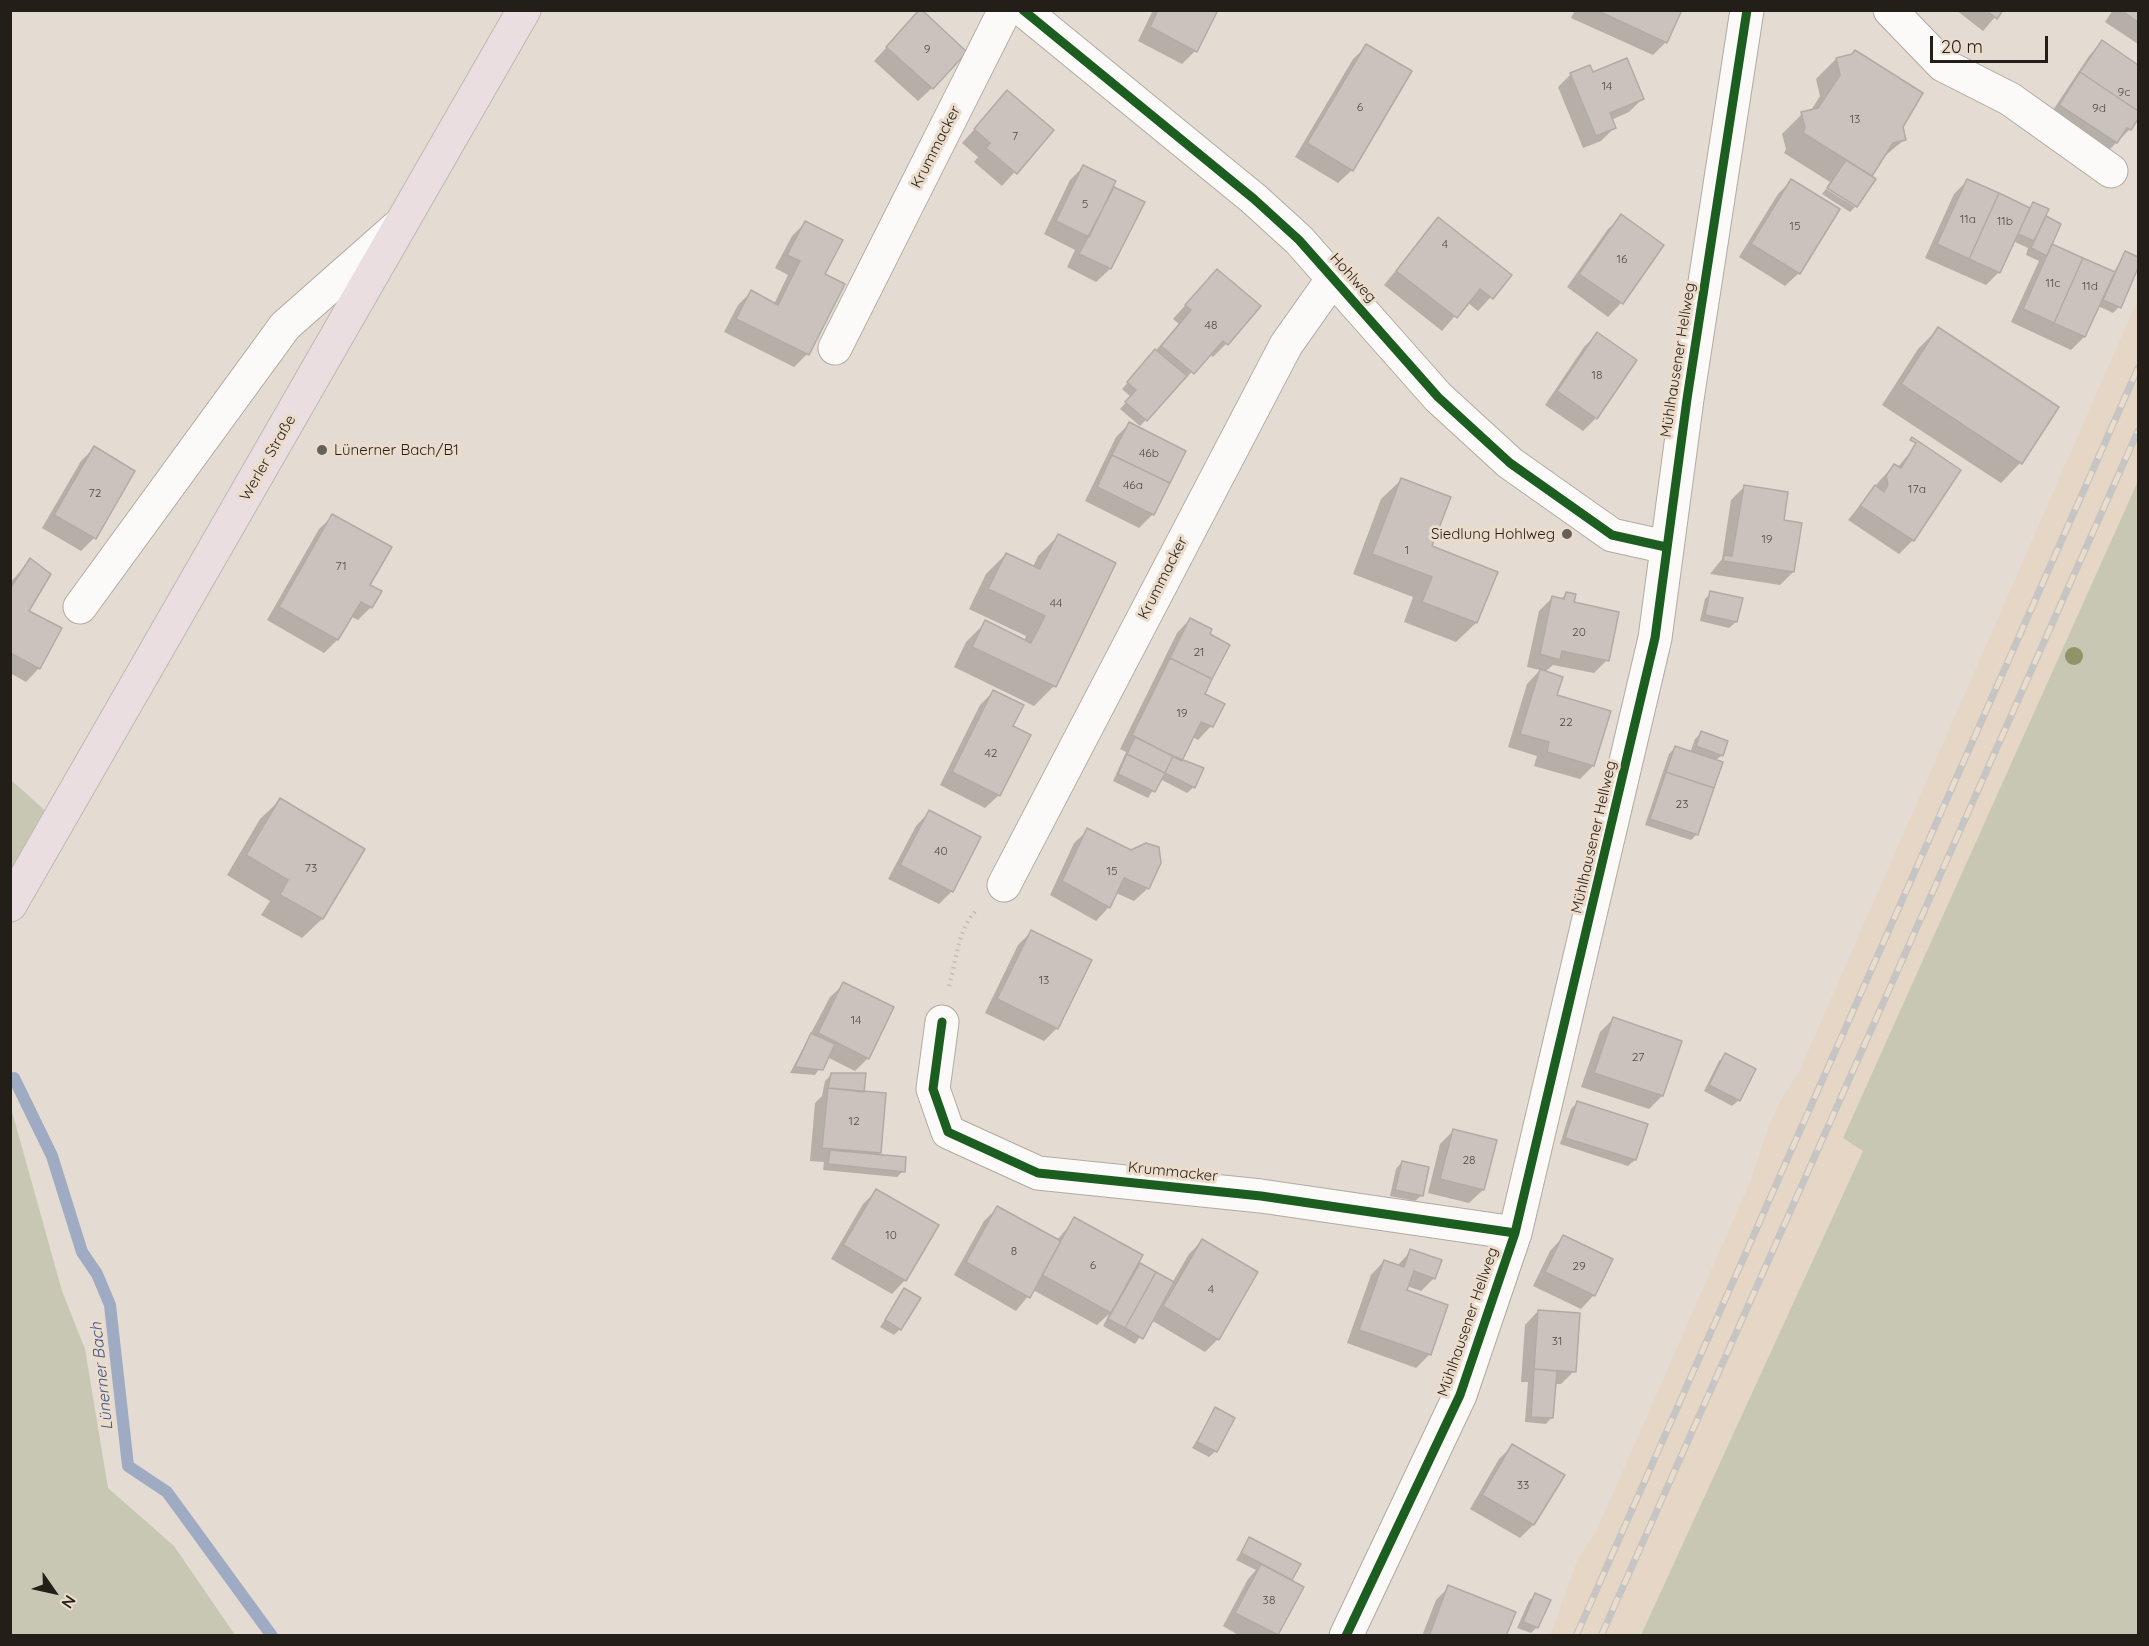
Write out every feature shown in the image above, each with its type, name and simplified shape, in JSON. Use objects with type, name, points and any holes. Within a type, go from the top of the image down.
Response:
[{"type":"main road","name":"Werler Straße","points":[[10,905],[524,10]]},
{"type":"street","name":"Krummacker","points":[[835,348],[1005,10]]},
{"type":"street","name":"Hohlweg","points":[[1023,10],[1254,199],[1299,240],[1438,397],[1510,463],[1612,535],[1666,547]]},
{"type":"street","name":"Mühlhausener Hellweg","points":[[1346,1635],[1460,1395],[1515,1233],[1656,638],[1666,547],[1747,10]]},
{"type":"street","points":[[1890,10],[1943,65],[2010,99],[2111,171]]},
{"type":"street","points":[[80,607],[285,326],[404,221]]},
{"type":"street","name":"Krummacker","points":[[1004,885],[1286,345],[1334,277]]},
{"type":"street","name":"Krummacker","points":[[942,1022],[933,1089],[948,1132],[1038,1173],[1261,1196],[1515,1233]]},
{"type":"path","points":[[942,1022],[947,993],[971,915],[1004,885]]},
{"type":"shaded area","points":[[2138,299],[2138,481],[1843,1138],[1863,1150],[1641,1635],[1550,1636],[1578,1559],[1597,1530],[1750,1182],[1768,1128],[1782,1098],[1799,1072]]},
{"type":"green space","points":[[2138,481],[2138,1635],[1641,1635],[1863,1151],[1843,1138]]},
{"type":"green space","points":[[11,780],[59,823],[11,905]]},
{"type":"green space","points":[[11,1108],[62,1291],[85,1349],[108,1488],[174,1546],[235,1635],[11,1635]]},
{"type":"building","points":[[919,10],[922,10],[967,52],[933,89],[886,47]]},
{"type":"building","points":[[1158,10],[1218,10],[1197,52],[1150,27]]},
{"type":"building","points":[[1596,10],[1682,10],[1667,43]]},
{"type":"building","points":[[1986,10],[2003,10],[1997,19]]},
{"type":"building","points":[[2121,10],[2138,10],[2138,22]]},
{"type":"building","points":[[2102,40],[2138,65],[2138,111],[2080,72]]},
{"type":"building","points":[[1366,44],[1412,71],[1353,171],[1307,143]]},
{"type":"building","points":[[1855,50],[1923,93],[1903,127],[1906,140],[1893,143],[1872,176],[1803,133],[1805,128],[1801,112],[1818,108],[1840,75],[1836,58],[1852,54]]},
{"type":"building","points":[[1627,58],[1644,99],[1610,113],[1616,128],[1596,136],[1570,73],[1590,65],[1593,72]]},
{"type":"building","points":[[2080,72],[2138,111],[2138,119],[2131,130],[2127,128],[2117,143],[2059,105]]},
{"type":"building","points":[[1007,90],[1054,130],[1017,174],[986,148],[990,143],[974,129]]},
{"type":"building","points":[[1846,160],[1876,179],[1857,207],[1827,188]]},
{"type":"building","points":[[1083,165],[1116,181],[1089,237],[1056,221]]},
{"type":"building","points":[[1791,179],[1840,209],[1800,274],[1751,244]]},
{"type":"building","points":[[1967,179],[1999,193],[1969,259],[1937,244]]},
{"type":"building","points":[[1114,187],[1145,202],[1111,269],[1079,254]]},
{"type":"building","points":[[1999,193],[2030,208],[2000,273],[1969,259]]},
{"type":"building","points":[[2033,202],[2049,209],[2034,241],[2018,234]]},
{"type":"building","points":[[1621,214],[1664,245],[1623,304],[1579,274]]},
{"type":"building","points":[[2046,216],[2061,224],[2047,256],[2031,248]]},
{"type":"building","points":[[1438,217],[1512,275],[1493,299],[1480,289],[1457,318],[1396,271]]},
{"type":"building","points":[[805,221],[843,240],[825,274],[845,284],[809,355],[736,319],[751,290],[778,305],[800,261],[787,255]]},
{"type":"building","points":[[2052,244],[2083,258],[2054,323],[2023,309]]},
{"type":"building","points":[[2125,251],[2138,257],[2138,268],[2121,308],[2103,300]]},
{"type":"building","points":[[2083,258],[2115,272],[2085,337],[2054,323]]},
{"type":"building","points":[[1217,269],[1261,306],[1228,345],[1223,341],[1194,374],[1161,346],[1191,310],[1185,305]]},
{"type":"building","points":[[1938,327],[2059,407],[2022,464],[1901,384]]},
{"type":"building","points":[[1597,332],[1637,360],[1597,419],[1557,391]]},
{"type":"building","points":[[1155,349],[1187,376],[1147,421],[1125,402],[1136,390],[1127,382]]},
{"type":"building","points":[[1129,422],[1186,451],[1170,483],[1112,455]]},
{"type":"building","points":[[1912,437],[1961,470],[1914,541],[1860,506],[1875,485],[1884,492],[1888,485],[1886,476],[1894,464],[1901,468],[1916,443],[1910,440]]},
{"type":"building","points":[[94,446],[135,471],[96,539],[54,515]]},
{"type":"building","points":[[1112,455],[1170,483],[1154,515],[1097,487]]},
{"type":"building","points":[[1401,478],[1451,497],[1432,546],[1498,572],[1477,623],[1422,602],[1432,577],[1372,554]]},
{"type":"building","points":[[1744,485],[1788,492],[1784,520],[1802,523],[1794,572],[1723,561],[1724,555],[1732,556]]},
{"type":"building","points":[[332,514],[392,547],[370,585],[382,591],[372,608],[361,602],[338,640],[279,607]]},
{"type":"building","points":[[1058,534],[1116,563],[1056,687],[972,647],[985,620],[1031,643],[1045,616],[988,589],[1006,553],[1040,569]]},
{"type":"building","points":[[30,558],[51,574],[29,611],[62,628],[40,669],[10,653],[10,589]]},
{"type":"building","points":[[1710,591],[1743,598],[1737,622],[1705,615]]},
{"type":"building","points":[[1566,592],[1576,594],[1574,602],[1619,612],[1609,661],[1562,651],[1560,660],[1540,654],[1552,596],[1564,599]]},
{"type":"building","points":[[1190,618],[1212,629],[1210,634],[1230,645],[1212,679],[1170,658]]},
{"type":"building","points":[[1170,658],[1212,679],[1205,694],[1225,704],[1213,727],[1201,722],[1182,761],[1132,735]]},
{"type":"building","points":[[1540,669],[1563,677],[1557,695],[1611,711],[1594,766],[1547,752],[1549,742],[1520,734]]},
{"type":"building","points":[[993,690],[1024,705],[1013,726],[1031,735],[1000,796],[952,772]]},
{"type":"building","points":[[1701,731],[1728,741],[1723,756],[1696,746]]},
{"type":"building","points":[[1135,737],[1173,756],[1165,773],[1127,754]]},
{"type":"building","points":[[1675,746],[1723,762],[1714,788],[1666,772]]},
{"type":"building","points":[[1127,754],[1165,773],[1155,792],[1118,774]]},
{"type":"building","points":[[1173,756],[1204,768],[1195,788],[1165,773]]},
{"type":"building","points":[[1666,772],[1714,788],[1698,835],[1650,819]]},
{"type":"building","points":[[280,798],[365,849],[323,919],[280,895],[288,880],[246,855]]},
{"type":"building","points":[[929,810],[981,837],[953,892],[900,865]]},
{"type":"building","points":[[1087,828],[1131,850],[1146,843],[1159,847],[1161,863],[1149,889],[1124,878],[1110,908],[1062,881]]},
{"type":"building","points":[[1031,930],[1092,960],[1058,1029],[997,999]]},
{"type":"building","points":[[843,982],[894,1007],[869,1059],[818,1033]]},
{"type":"building","points":[[1613,1017],[1682,1041],[1663,1096],[1594,1073]]},
{"type":"building","points":[[811,1033],[835,1044],[823,1070],[795,1067]]},
{"type":"building","points":[[1725,1053],[1756,1069],[1740,1101],[1709,1085]]},
{"type":"building","points":[[831,1073],[866,1073],[864,1092],[828,1088]]},
{"type":"building","points":[[828,1088],[886,1093],[881,1153],[822,1148]]},
{"type":"building","points":[[1577,1101],[1648,1124],[1636,1160],[1565,1138]]},
{"type":"building","points":[[1453,1129],[1497,1140],[1484,1190],[1440,1179]]},
{"type":"building","points":[[830,1150],[906,1157],[905,1172],[828,1164]]},
{"type":"building","points":[[1402,1161],[1429,1167],[1423,1196],[1395,1190]]},
{"type":"building","points":[[876,1189],[939,1225],[906,1281],[843,1245]]},
{"type":"building","points":[[997,1206],[1061,1241],[1030,1298],[966,1262]]},
{"type":"building","points":[[1074,1217],[1143,1255],[1111,1313],[1042,1275]]},
{"type":"building","points":[[1563,1235],[1613,1259],[1595,1296],[1545,1272]]},
{"type":"building","points":[[1202,1239],[1258,1272],[1219,1340],[1163,1306]]},
{"type":"building","points":[[1410,1249],[1442,1260],[1435,1279],[1414,1271],[1407,1290],[1448,1305],[1431,1355],[1359,1330],[1384,1260],[1404,1267]]},
{"type":"building","points":[[1140,1263],[1156,1272],[1125,1328],[1108,1319]]},
{"type":"building","points":[[1156,1272],[1174,1282],[1143,1339],[1125,1328]]},
{"type":"building","points":[[904,1288],[921,1298],[901,1330],[885,1320]]},
{"type":"building","points":[[1538,1310],[1580,1313],[1576,1372],[1534,1369]]},
{"type":"building","points":[[1534,1369],[1557,1371],[1553,1418],[1531,1417]]},
{"type":"building","points":[[1215,1407],[1235,1418],[1217,1452],[1197,1442]]},
{"type":"building","points":[[1512,1444],[1565,1475],[1534,1525],[1482,1495]]},
{"type":"building","points":[[1249,1537],[1301,1564],[1292,1580],[1241,1553]]},
{"type":"building","points":[[1261,1564],[1304,1587],[1278,1635],[1235,1613]]},
{"type":"building","points":[[1448,1585],[1516,1612],[1506,1636],[1429,1636]]},
{"type":"building","points":[[1535,1593],[1551,1600],[1538,1628],[1523,1622]]},
{"type":"waterway","name":"Lünerner Bach","points":[[14,1078],[52,1156],[82,1252],[97,1274],[110,1305],[128,1466],[167,1492],[272,1636]]},
{"type":"railway","points":[[1576,1636],[2138,368]]},
{"type":"railway","points":[[1601,1636],[2138,431]]},
{"type":"cycle path","points":[[1023,10],[1254,199],[1299,240],[1438,397],[1510,463],[1612,535],[1666,547]]},
{"type":"cycle path","points":[[1346,1636],[1460,1395],[1515,1233],[1655,638],[1687,399],[1747,10]]},
{"type":"cycle path","points":[[942,1022],[933,1089],[948,1132],[1038,1173],[1261,1196],[1515,1233]]},
{"type":"place","name":"Lünerner Bach/B1","points":[[322,450]]},
{"type":"place","name":"Siedlung Hohlweg","points":[[1567,534]]}]
